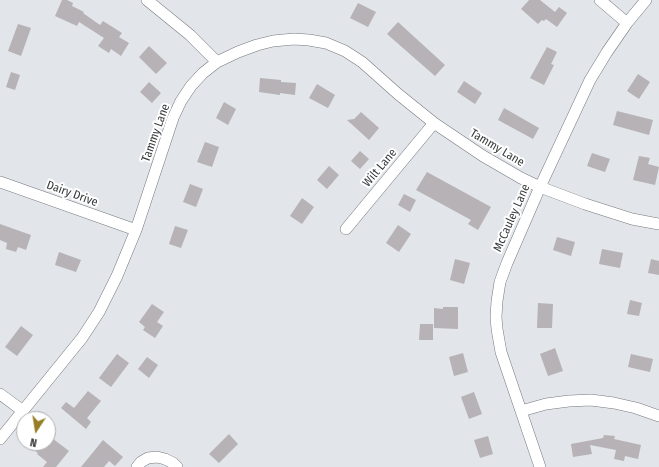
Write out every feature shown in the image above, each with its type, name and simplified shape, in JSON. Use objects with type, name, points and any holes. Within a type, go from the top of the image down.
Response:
[{"type":"street","points":[[147,0],[190,35],[217,62]]},
{"type":"street","points":[[600,0],[627,23]]},
{"type":"street","name":"McCauley Lane","points":[[540,467],[501,352],[497,329],[497,301],[500,282],[540,187],[590,80],[606,52],[646,0]]},
{"type":"street","name":"Tammy Lane","points":[[23,411],[82,338],[99,312],[117,276],[136,230],[173,118],[191,86],[203,73],[217,62],[257,45],[273,41],[294,39],[309,40],[326,43],[345,51],[362,62],[434,123],[483,156],[521,178],[585,204],[632,219],[659,224]]},
{"type":"street","name":"Wilt Lane","points":[[346,229],[434,123]]},
{"type":"street","name":"Dairy Drive","points":[[0,182],[136,230]]},
{"type":"street","points":[[0,394],[23,411]]},
{"type":"street","points":[[521,411],[546,404],[591,400],[636,408],[659,416]]},
{"type":"street","name":"Tammy Lane","points":[[0,439],[16,420]]},
{"type":"street","points":[[137,467],[141,462],[148,458],[157,457],[166,458],[177,467]]},
{"type":"building","points":[[62,0],[67,0],[73,3],[72,6],[84,12],[83,13],[100,25],[103,21],[122,33],[119,37],[129,43],[121,56],[111,49],[109,53],[98,46],[104,38],[79,22],[77,26],[55,16]]},
{"type":"building","points":[[529,0],[540,0],[555,12],[559,7],[567,13],[557,27],[546,19],[544,21],[542,20],[538,24],[521,9]]},
{"type":"building","points":[[358,3],[376,12],[368,27],[350,18]]},
{"type":"building","points":[[398,22],[445,65],[435,76],[387,34]]},
{"type":"building","points":[[18,24],[31,28],[21,56],[8,51]]},
{"type":"building","points":[[149,46],[167,63],[156,74],[139,57]]},
{"type":"building","points":[[547,47],[557,52],[551,64],[554,65],[544,85],[530,78]]},
{"type":"building","points":[[11,72],[20,75],[15,90],[6,87]]},
{"type":"building","points":[[638,74],[650,82],[639,99],[627,91]]},
{"type":"building","points":[[260,78],[296,83],[295,95],[280,93],[280,95],[259,92]]},
{"type":"building","points":[[464,81],[482,93],[475,104],[457,92]]},
{"type":"building","points":[[149,82],[161,93],[152,103],[140,92]]},
{"type":"building","points":[[317,84],[335,95],[328,108],[309,98]]},
{"type":"building","points":[[224,102],[236,109],[228,125],[216,118]]},
{"type":"building","points":[[504,108],[539,128],[533,139],[498,120]]},
{"type":"building","points":[[617,111],[653,120],[649,135],[613,125]]},
{"type":"building","points":[[361,112],[379,128],[369,140],[347,120],[354,119]]},
{"type":"building","points":[[205,142],[219,147],[212,167],[197,162]]},
{"type":"building","points":[[360,151],[369,159],[360,169],[351,161]]},
{"type":"building","points":[[592,153],[610,159],[605,172],[587,166]]},
{"type":"building","points":[[639,156],[650,158],[648,164],[659,167],[655,185],[633,180]]},
{"type":"building","points":[[329,166],[339,175],[327,189],[317,180]]},
{"type":"building","points":[[427,172],[491,207],[478,230],[468,224],[471,220],[416,190]]},
{"type":"building","points":[[190,184],[203,189],[196,207],[183,202]]},
{"type":"building","points":[[404,194],[416,200],[410,212],[398,205]]},
{"type":"building","points":[[302,198],[314,207],[302,224],[290,216]]},
{"type":"building","points":[[0,224],[31,235],[26,250],[18,247],[16,252],[6,249],[7,243],[0,240]]},
{"type":"building","points":[[398,225],[411,234],[399,252],[386,243]]},
{"type":"building","points":[[175,226],[188,230],[181,248],[169,244]]},
{"type":"building","points":[[557,237],[575,242],[571,256],[553,250]]},
{"type":"building","points":[[602,249],[623,253],[620,268],[599,264]]},
{"type":"building","points":[[59,252],[81,260],[76,272],[55,265]]},
{"type":"building","points":[[455,259],[470,263],[464,284],[450,280]]},
{"type":"building","points":[[651,259],[659,261],[659,275],[648,273]]},
{"type":"building","points":[[630,300],[642,303],[639,316],[627,314]]},
{"type":"building","points":[[538,303],[553,304],[552,328],[537,328]]},
{"type":"building","points":[[152,304],[164,312],[157,322],[163,326],[155,338],[143,330],[145,327],[139,322]]},
{"type":"building","points":[[443,307],[458,307],[458,329],[434,328],[434,308],[443,309]]},
{"type":"building","points":[[420,324],[433,324],[433,340],[419,340]]},
{"type":"building","points":[[21,326],[33,335],[17,356],[5,347]]},
{"type":"building","points":[[555,348],[563,371],[548,376],[540,354]]},
{"type":"building","points":[[463,353],[468,372],[454,376],[449,357]]},
{"type":"building","points":[[117,354],[129,363],[111,387],[99,378]]},
{"type":"building","points":[[631,354],[653,359],[650,372],[628,367]]},
{"type":"building","points":[[147,357],[158,365],[149,378],[138,369]]},
{"type":"building","points":[[88,391],[101,401],[87,418],[91,422],[86,429],[61,408],[66,402],[74,408]]},
{"type":"building","points":[[474,392],[482,414],[469,419],[461,397]]},
{"type":"building","points":[[229,434],[238,444],[219,463],[209,454]]},
{"type":"building","points":[[604,435],[615,436],[614,439],[641,445],[638,459],[625,456],[624,461],[614,459],[616,450],[590,445],[592,454],[573,457],[571,444],[603,438]]},
{"type":"building","points":[[488,436],[493,454],[480,458],[474,440]]},
{"type":"building","points":[[103,440],[123,457],[115,466],[109,461],[104,467],[81,467]]},
{"type":"building","points":[[56,441],[69,451],[56,467],[43,467],[47,462],[37,454],[38,453],[35,451],[56,451]]}]
